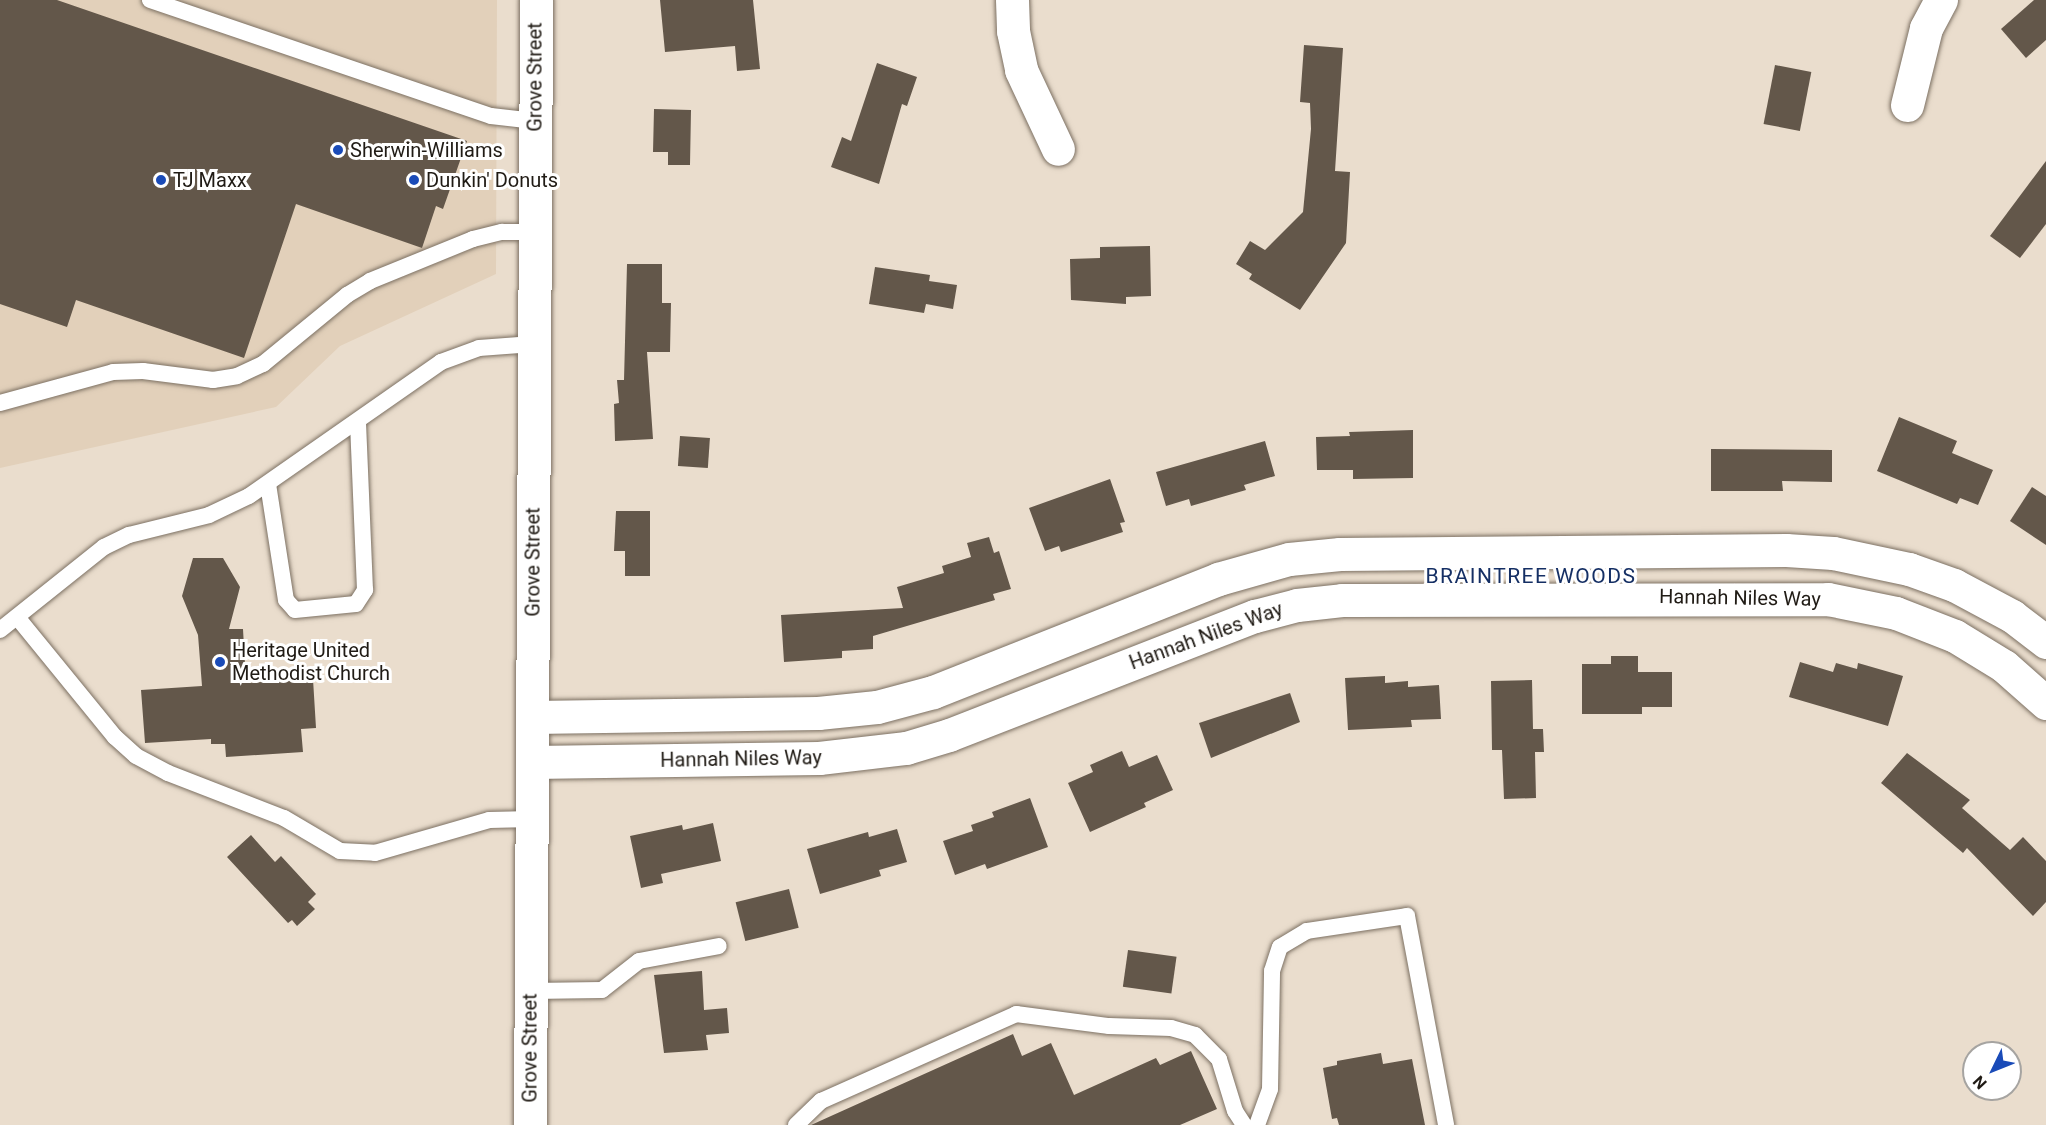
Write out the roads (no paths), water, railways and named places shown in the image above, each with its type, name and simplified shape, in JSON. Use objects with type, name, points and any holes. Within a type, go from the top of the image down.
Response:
[{"type":"street","name":"Grove Street","points":[[530,1125],[536,0]]},
{"type":"street","points":[[1012,0],[1013,31],[1021,70],[1058,149]]},
{"type":"street","points":[[1907,105],[1923,37],[1941,0]]},
{"type":"street","points":[[532,717],[818,713],[877,707],[933,692],[1218,579],[1289,559],[1340,554],[1786,550],[1860,557],[1954,585],[2012,616],[2046,642]]},
{"type":"street","points":[[1563,551],[1563,597]]},
{"type":"street","name":"Hannah Niles Way","points":[[532,762],[819,759],[884,752],[949,735],[1233,623],[1297,604],[1342,600],[1785,596],[1874,607],[1937,627],[1970,644],[2004,666],[2046,703]]},
{"type":"street","points":[[1101,625],[1118,668]]},
{"type":"lane","points":[[150,0],[485,114],[535,121]]},
{"type":"lane","points":[[0,403],[113,372],[143,371],[213,380],[237,376],[263,364],[370,281],[473,239],[502,232],[534,232]]},
{"type":"lane","points":[[0,630],[116,540],[209,515],[268,484],[358,422],[423,372],[450,358],[495,345],[533,344]]},
{"type":"lane","points":[[268,484],[286,600],[295,610],[356,604],[365,590],[358,422]]},
{"type":"lane","points":[[17,617],[116,737],[136,756],[168,773],[284,818],[340,850],[375,853],[489,820],[532,819]]},
{"type":"lane","points":[[1257,1125],[1270,1089],[1272,971],[1280,947],[1307,931],[1407,916],[1446,1125]]},
{"type":"lane","points":[[531,991],[602,990],[639,960],[719,946]]},
{"type":"lane","points":[[796,1125],[821,1101],[1016,1014],[1109,1026],[1171,1028],[1195,1035],[1219,1059],[1235,1111],[1244,1125]]},
{"type":"place","name":"Sherwin-Williams","points":[[338,150]]},
{"type":"place","name":"TJ Maxx","points":[[161,180]]},
{"type":"place","name":"Dunkin' Donuts","points":[[414,180]]},
{"type":"place","name":"Heritage United Methodist Church","points":[[220,662]]},
{"type":"district","name":"BRAINTREE WOODS","points":[[1531,576]]}]
